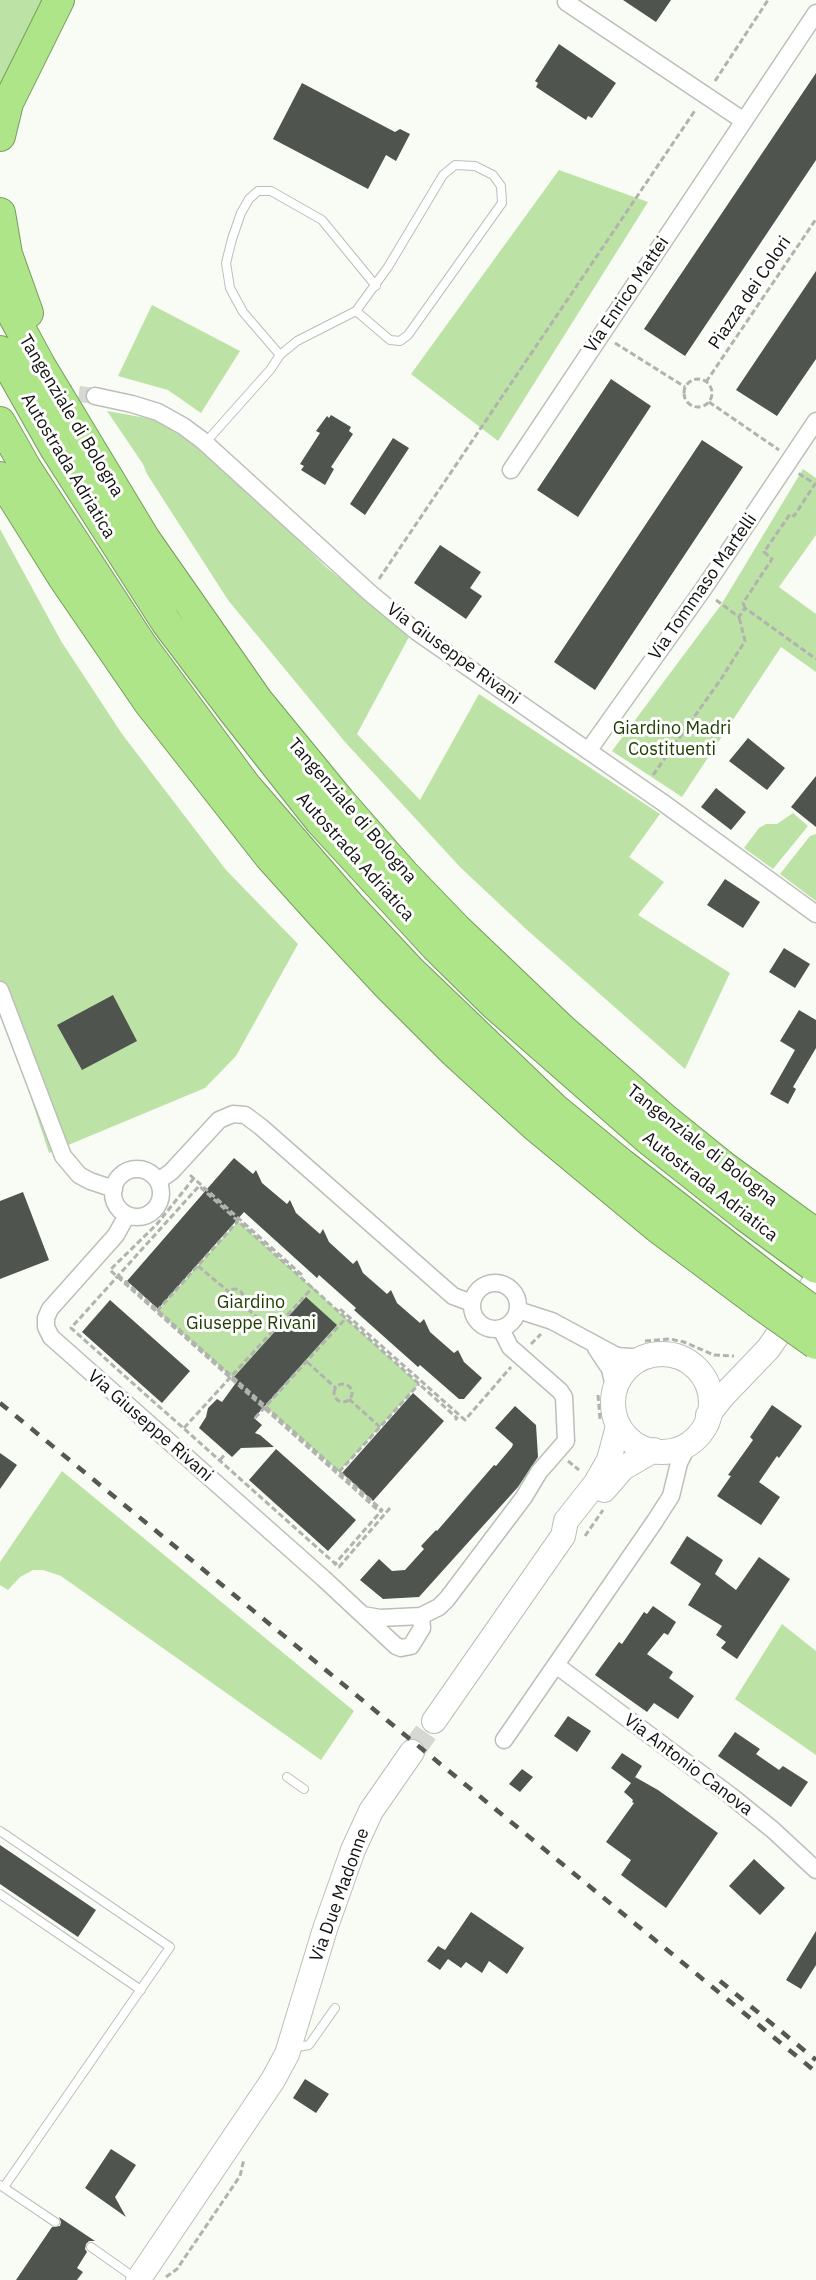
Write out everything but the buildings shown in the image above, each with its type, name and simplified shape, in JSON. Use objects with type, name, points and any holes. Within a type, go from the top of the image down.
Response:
[{"type":"highway","points":[[0,136],[8,104],[59,0]]},
{"type":"highway","points":[[0,213],[7,254],[24,306],[53,364],[163,550],[174,581]]},
{"type":"highway","name":"Tangenziale di Bologna","points":[[0,291],[93,454],[174,581],[258,701],[298,750],[397,866],[513,984],[603,1066],[806,1238]]},
{"type":"highway","name":"Autostrada Adriatica","points":[[0,351],[56,450],[113,543],[166,622],[278,770],[328,829],[435,946],[496,1006],[649,1140],[745,1216],[806,1238],[816,1268]]},
{"type":"highway","name":"Autostrada Adriatica","points":[[0,422],[26,468],[141,644],[246,786],[350,906],[410,970],[554,1108],[622,1164],[764,1291],[816,1313]]},
{"type":"highway","points":[[0,477],[64,579],[149,703],[261,846],[390,988],[454,1052],[535,1126],[658,1228],[764,1291],[816,1344]]},
{"type":"main road","points":[[610,1425],[633,1442],[655,1451],[670,1451],[688,1443],[699,1435],[708,1415],[746,1359],[768,1349],[816,1280]]},
{"type":"main road","points":[[434,1721],[563,1536],[566,1521],[596,1483],[609,1460],[612,1403],[606,1391],[643,1350],[653,1354],[674,1356],[725,1371],[745,1368],[746,1359]]},
{"type":"main road","points":[[692,1363],[704,1377],[710,1394],[708,1415]]},
{"type":"main road","points":[[563,1536],[576,1530],[617,1473],[655,1451]]},
{"type":"main road","name":"Via Due Madonne","points":[[138,2280],[273,2080],[289,2048],[325,1929],[353,1850],[371,1811],[412,1752]]},
{"type":"street","points":[[566,2],[744,121]]},
{"type":"street","name":"Via Enrico Mattei","points":[[511,470],[816,13]]},
{"type":"street","name":"Via Giuseppe Rivani","points":[[95,396],[158,412],[183,426],[417,632],[644,789],[816,914]]},
{"type":"street","name":"Via Tommaso Martelli","points":[[588,751],[704,588],[816,421]]},
{"type":"street","points":[[0,990],[63,1156],[79,1175],[114,1189]]},
{"type":"street","points":[[158,1181],[171,1172],[219,1119],[234,1114],[245,1115],[453,1296],[472,1303]]},
{"type":"street","points":[[133,1169],[147,1171],[158,1181],[161,1197],[154,1210],[141,1217],[127,1215],[116,1205],[113,1197],[118,1178],[133,1169]]},
{"type":"street","name":"Via Giuseppe Rivani","points":[[127,1215],[116,1235],[50,1310],[46,1318],[46,1327],[51,1337],[323,1578],[396,1646],[402,1648],[411,1646],[420,1634],[421,1616]]},
{"type":"street","points":[[486,1284],[503,1284],[515,1294],[518,1310],[511,1323],[501,1329],[491,1329],[478,1323],[472,1310],[472,1303],[474,1295],[486,1284]]},
{"type":"street","points":[[518,1310],[552,1321],[617,1356],[643,1350]]},
{"type":"street","points":[[363,1614],[380,1618],[421,1616],[439,1607],[567,1438],[564,1397],[507,1343],[501,1329]]},
{"type":"street","points":[[594,1345],[610,1369],[606,1391]]},
{"type":"street","points":[[504,1740],[666,1504],[688,1443]]},
{"type":"street","points":[[655,1451],[666,1466],[669,1476],[669,1495],[666,1504]]},
{"type":"street","name":"Via Antonio Canova","points":[[556,1665],[740,1803],[816,1870]]},
{"type":"lane","points":[[205,443],[270,370],[280,355],[297,341],[356,310],[376,286],[443,175],[455,165],[475,165],[494,175],[501,186],[502,203],[408,335],[400,341],[390,340],[356,310]]},
{"type":"lane","points":[[280,355],[243,312],[230,288],[226,263],[241,213],[249,199],[258,190],[271,191],[322,220],[376,286]]},
{"type":"lane","points":[[286,1777],[304,1789]]},
{"type":"lane","points":[[0,1831],[170,1947],[2,2186],[55,2222]]},
{"type":"lane","points":[[0,1894],[141,1990]]},
{"type":"lane","points":[[289,2048],[309,2045],[335,2008]]},
{"type":"lane","points":[[91,2247],[138,2280]]},
{"type":"path","points":[[374,586],[768,0]]},
{"type":"path","name":"Piazza dei Colori","points":[[706,382],[816,219]]},
{"type":"path","points":[[601,334],[685,387]]},
{"type":"path","points":[[696,380],[706,382],[711,389],[709,402],[697,408],[689,404],[684,397],[685,387],[696,380]]},
{"type":"path","points":[[709,402],[789,461],[815,484],[794,516],[790,514],[764,552],[772,559],[743,603],[745,608],[816,659]]},
{"type":"path","points":[[644,789],[710,696],[745,641],[739,617],[704,588]]},
{"type":"path","points":[[739,617],[745,608]]},
{"type":"path","points":[[231,1378],[110,1270],[157,1224],[194,1178],[465,1420],[552,1321]]},
{"type":"path","points":[[390,1508],[384,1512],[339,1567],[71,1328],[199,1186],[457,1418],[454,1421]]},
{"type":"path","points":[[158,1311],[238,1221]]},
{"type":"path","points":[[198,1266],[229,1292]]},
{"type":"path","points":[[117,1276],[384,1512]]},
{"type":"path","points":[[184,1428],[313,1287]]},
{"type":"path","points":[[236,1289],[241,1292],[243,1299],[241,1303],[233,1305],[229,1302],[227,1297],[229,1292],[236,1289]]},
{"type":"path","points":[[241,1303],[273,1331]]},
{"type":"path","points":[[255,1418],[346,1318]]},
{"type":"path","points":[[643,1350],[670,1340],[684,1342],[714,1355],[746,1359]]},
{"type":"path","points":[[307,1362],[336,1388]]},
{"type":"path","points":[[339,1472],[419,1384]]},
{"type":"path","points":[[344,1385],[349,1387],[352,1392],[349,1399],[344,1402],[339,1401],[335,1396],[336,1388],[344,1385]]},
{"type":"path","points":[[606,1391],[610,1425]]},
{"type":"path","points":[[349,1399],[380,1427]]},
{"type":"path","points":[[265,1408],[379,1511],[384,1512]]},
{"type":"path","points":[[220,1460],[226,1453]]},
{"type":"path","points":[[323,1578],[335,1563]]},
{"type":"green space","points":[[0,0],[49,0],[0,104]]},
{"type":"green space","points":[[559,170],[648,202],[498,441],[411,374]]},
{"type":"green space","points":[[152,305],[240,351],[201,413],[168,390],[118,376]]},
{"type":"green space","points":[[107,411],[163,421],[215,458],[327,568],[410,635],[357,734],[420,800],[479,694],[660,814],[629,857],[664,882],[638,915],[730,973],[685,1069],[526,929],[460,867],[345,742],[228,600]]},
{"type":"green space","name":"Giardino Madri Costituenti","points":[[803,469],[816,478],[816,535],[779,587],[816,614],[816,672],[781,647],[682,797],[612,751],[721,605]]},
{"type":"green space","points":[[0,529],[61,641],[122,734],[226,870],[298,944],[236,1056],[205,1088],[49,1153],[0,1004]]},
{"type":"green space","points":[[793,813],[808,826],[773,869],[744,848],[759,828],[766,824],[777,824]]},
{"type":"green space","points":[[816,834],[816,901],[780,874],[810,836]]},
{"type":"green space","name":"Giardino Giuseppe Rivani","points":[[238,1221],[419,1384],[339,1472],[157,1311]]},
{"type":"green space","points":[[62,1471],[354,1711],[321,1760],[61,1576],[43,1570],[33,1570],[20,1577],[8,1590],[0,1585],[0,1562]]},
{"type":"green space","points":[[782,1624],[816,1651],[816,1755],[735,1699]]},
{"type":"tunnel","points":[[55,391],[95,396]]},
{"type":"tunnel","points":[[412,1752],[434,1721]]},
{"type":"railway","points":[[0,1403],[816,2072]]},
{"type":"railway","points":[[720,1981],[816,2060]]}]
